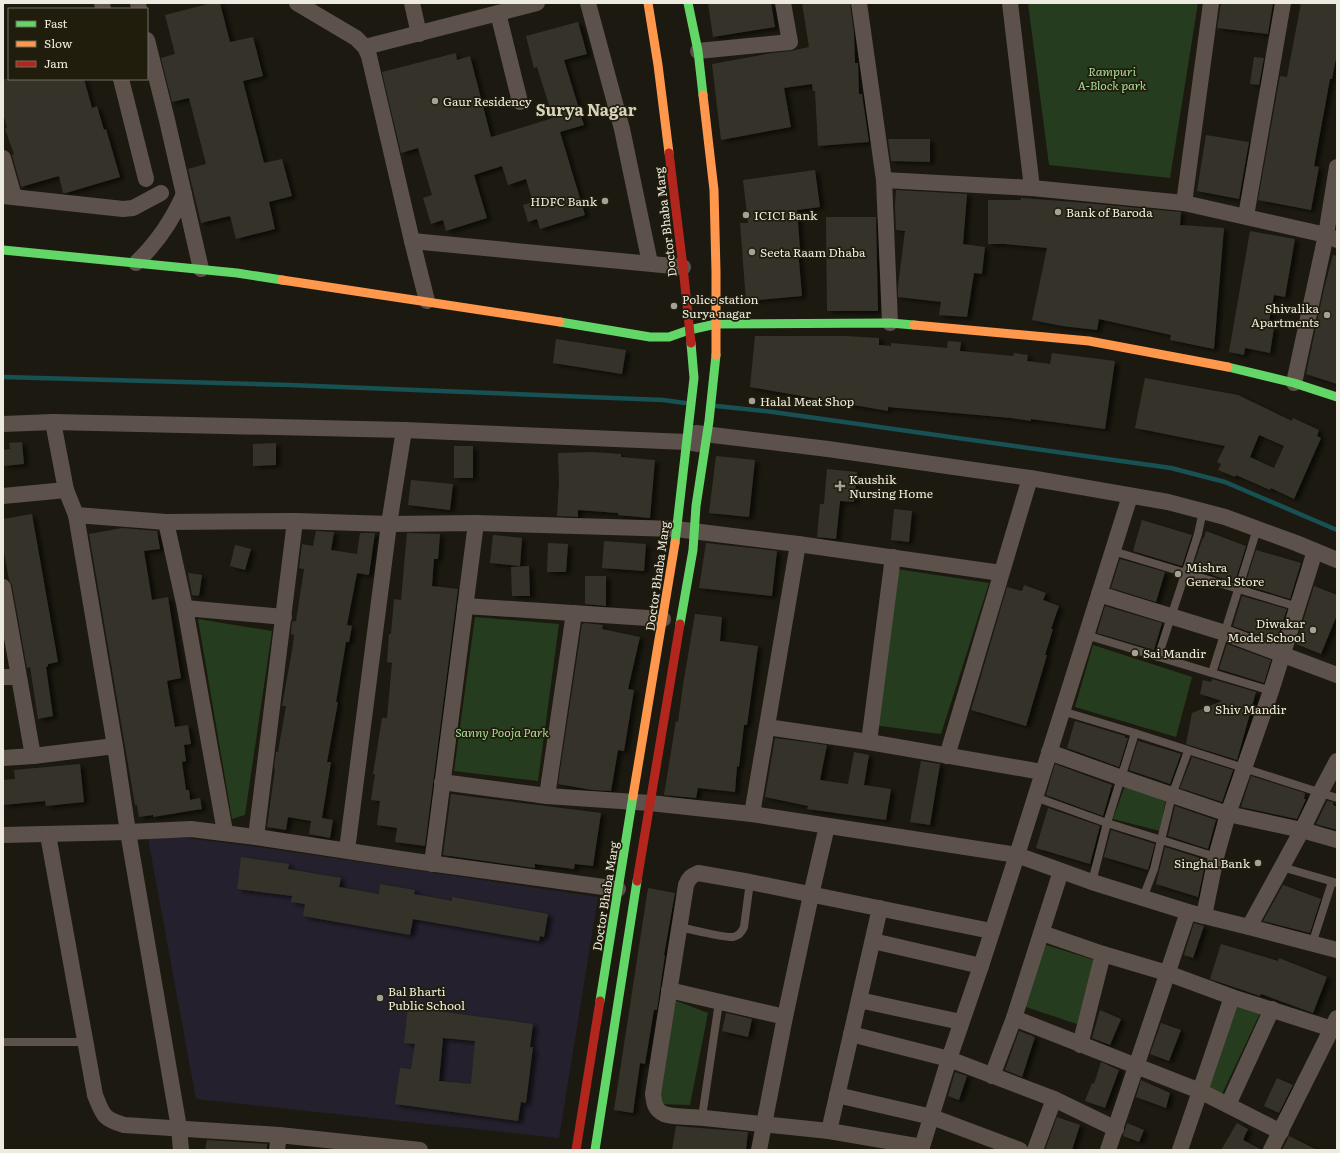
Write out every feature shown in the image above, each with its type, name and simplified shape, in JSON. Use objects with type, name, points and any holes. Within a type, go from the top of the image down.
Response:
[{"type":"street","points":[[297,3],[313,9],[356,38],[365,47],[369,56],[427,301]]},
{"type":"street","points":[[412,3],[419,34]]},
{"type":"street","points":[[365,47],[537,3]]},
{"type":"street","points":[[588,3],[622,129],[650,263]]},
{"type":"street","name":"Doctor Bhaba Marg","points":[[576,1150],[675,547],[694,378],[683,267],[658,65],[648,3]]},
{"type":"street","points":[[595,1150],[630,925],[693,550],[693,532],[696,506],[707,434],[716,351],[714,190],[698,51],[688,3]]},
{"type":"street","points":[[698,51],[790,42],[783,3]]},
{"type":"street","points":[[859,3],[884,180],[890,323]]},
{"type":"street","points":[[1010,3],[1032,188]]},
{"type":"street","points":[[1184,203],[1211,3]]},
{"type":"street","points":[[1246,216],[1284,3]]},
{"type":"street","points":[[498,13],[520,102]]},
{"type":"street","points":[[148,44],[168,120],[201,269]]},
{"type":"street","points":[[121,80],[146,179]]},
{"type":"street","points":[[3,158],[8,197],[123,209],[133,208],[161,193]]},
{"type":"street","points":[[1294,383],[1332,238],[1337,170]]},
{"type":"street","points":[[884,180],[1032,188],[1184,203],[1246,216],[1332,238]]},
{"type":"street","points":[[136,263],[161,236],[184,194]]},
{"type":"street","points":[[412,241],[683,267]]},
{"type":"street","points":[[3,250],[245,274],[427,301],[650,337],[669,337],[689,330],[716,324],[890,323],[1089,342],[1238,369],[1294,383],[1337,396]]},
{"type":"street","points":[[3,424],[53,422],[404,430],[689,432],[828,449],[1030,478],[1168,502],[1225,517],[1337,560]]},
{"type":"street","points":[[53,422],[66,490],[76,515],[116,746],[128,832],[179,1128],[181,1150]]},
{"type":"street","points":[[347,850],[389,524],[404,430]]},
{"type":"street","points":[[948,756],[1030,478]]},
{"type":"street","points":[[3,496],[66,490]]},
{"type":"street","points":[[991,931],[750,882],[698,873],[692,875],[688,879],[686,885],[679,927],[653,1094],[654,1103],[658,1110],[673,1116],[829,1132],[921,1149],[961,1022],[1017,855],[1130,496]]},
{"type":"street","points":[[76,515],[166,522],[295,521],[389,524],[476,523],[676,529],[798,544],[1001,573]]},
{"type":"street","points":[[256,837],[295,521]]},
{"type":"street","points":[[166,522],[185,608],[225,832]]},
{"type":"street","points":[[432,864],[476,523]]},
{"type":"street","points":[[752,814],[798,544]]},
{"type":"street","points":[[1204,916],[1216,857],[1228,814],[1271,691],[1315,551]]},
{"type":"street","points":[[869,742],[893,557]]},
{"type":"street","points":[[3,587],[10,677],[33,756]]},
{"type":"street","points":[[1099,594],[1225,633],[1283,653],[1337,675]]},
{"type":"street","points":[[465,606],[663,619]]},
{"type":"street","points":[[185,608],[284,617]]},
{"type":"street","points":[[547,796],[574,613]]},
{"type":"street","points":[[767,727],[869,742],[1042,772]]},
{"type":"street","points":[[3,758],[116,746]]},
{"type":"street","points":[[1049,752],[1228,814],[1302,830],[1337,840]]},
{"type":"street","points":[[1249,927],[1302,830],[1337,760]]},
{"type":"street","points":[[442,782],[547,796],[650,803],[752,814],[1017,855],[1092,882],[1188,912],[1337,950]]},
{"type":"street","points":[[759,1150],[785,1017],[827,826]]},
{"type":"street","points":[[3,835],[48,835],[191,829],[225,832],[432,864],[618,889]]},
{"type":"street","points":[[48,835],[95,1095],[102,1113],[110,1121],[124,1125],[179,1128],[278,1142],[420,1150]]},
{"type":"street","points":[[992,1076],[1014,1018],[1061,871]]},
{"type":"street","points":[[829,1132],[880,908]]},
{"type":"street","points":[[1108,1150],[1188,912]]},
{"type":"street","points":[[1042,933],[1103,954],[1167,973],[1232,997],[1272,1009],[1334,1024],[1271,1150]]},
{"type":"street","points":[[873,941],[981,966]]},
{"type":"street","points":[[1080,1045],[1103,954]]},
{"type":"street","points":[[669,990],[785,1017]]},
{"type":"street","points":[[1180,1150],[1232,997]]},
{"type":"street","points":[[859,1000],[961,1022]]},
{"type":"street","points":[[1228,1105],[1272,1009]]},
{"type":"street","points":[[1014,1018],[1200,1091],[1281,1132]]},
{"type":"street","points":[[852,1034],[949,1059],[1054,1099],[1116,1129]]},
{"type":"street","points":[[838,1095],[932,1117],[1020,1150]]},
{"type":"street","points":[[1035,1150],[1054,1099]]},
{"type":"lane","points":[[1158,657],[1198,534],[1203,512]]},
{"type":"lane","points":[[1212,673],[1257,529]]},
{"type":"lane","points":[[1113,551],[1298,607]]},
{"type":"lane","points":[[1086,635],[1271,691]]},
{"type":"lane","points":[[1062,711],[1244,767],[1337,798]]},
{"type":"lane","points":[[1092,882],[1107,823],[1135,733]]},
{"type":"lane","points":[[1143,898],[1154,869],[1172,795],[1188,750]]},
{"type":"lane","points":[[1035,797],[1107,823],[1216,857]]},
{"type":"lane","points":[[1282,867],[1334,883],[1312,944]]},
{"type":"lane","points":[[679,927],[729,937],[738,935],[744,927],[750,882]]},
{"type":"lane","points":[[702,1118],[719,1002]]},
{"type":"lane","points":[[3,1042],[85,1042]]},
{"type":"shaded area","name":"Bal Bharti Public School","points":[[147,833],[265,848],[598,897],[559,1138],[196,1099]]},
{"type":"green space","name":"Rampuri A-Block park","points":[[1028,3],[1198,3],[1170,178],[1049,165]]},
{"type":"green space","points":[[884,567],[989,583],[941,734],[866,724]]},
{"type":"green space","name":"Sanny Pooja Park","points":[[475,617],[559,624],[538,781],[454,771]]},
{"type":"green space","points":[[198,619],[272,631],[245,815],[232,819]]},
{"type":"green space","points":[[1093,645],[1192,677],[1176,737],[1075,707]]},
{"type":"green space","points":[[1125,786],[1166,799],[1160,831],[1113,819]]},
{"type":"green space","points":[[1043,944],[1094,960],[1077,1024],[1023,1006]]},
{"type":"green space","points":[[674,1000],[708,1013],[690,1105],[658,1104]]},
{"type":"green space","points":[[1238,1003],[1263,1007],[1222,1094],[1206,1085]]},
{"type":"building","points":[[212,3],[220,3],[230,42],[253,37],[263,76],[243,81],[264,163],[282,159],[292,196],[269,202],[275,229],[236,239],[230,216],[201,223],[188,169],[206,164],[189,98],[172,102],[161,58],[175,54],[165,15]]},
{"type":"building","points":[[708,3],[771,3],[775,27],[713,37]]},
{"type":"building","points":[[802,3],[850,3],[854,32],[855,63],[858,63],[859,94],[862,94],[869,142],[818,146],[815,91],[813,91],[812,84],[784,88],[791,127],[721,140],[712,64],[809,47]]},
{"type":"building","points":[[1221,3],[1273,3],[1268,34],[1217,28]]},
{"type":"building","points":[[1301,3],[1337,3],[1337,53],[1332,79],[1330,79],[1314,166],[1319,167],[1311,210],[1258,200],[1280,76],[1287,77]]},
{"type":"building","points":[[578,22],[587,54],[564,60],[584,125],[560,132],[585,215],[540,229],[537,219],[528,222],[523,205],[533,202],[526,179],[508,185],[502,166],[474,175],[487,218],[446,231],[443,220],[431,224],[423,198],[432,195],[418,148],[401,153],[382,72],[456,53],[457,60],[470,56],[491,137],[553,118],[537,67],[534,68],[526,36]]},
{"type":"building","points":[[1254,57],[1264,58],[1259,85],[1250,84]]},
{"type":"building","points":[[3,79],[84,80],[92,108],[97,106],[104,130],[106,129],[120,177],[66,193],[63,193],[59,176],[21,187],[12,155],[14,154],[5,129],[7,128],[3,113]]},
{"type":"building","points":[[1206,135],[1249,142],[1239,199],[1197,191]]},
{"type":"building","points":[[888,139],[930,139],[930,162],[891,161]]},
{"type":"building","points":[[815,170],[820,207],[797,210],[800,249],[798,249],[802,296],[746,301],[740,223],[748,223],[743,180]]},
{"type":"building","points":[[896,190],[967,194],[963,244],[985,247],[982,274],[974,273],[967,317],[939,315],[941,302],[898,297],[905,231],[896,230]]},
{"type":"building","points":[[1021,198],[1181,212],[1180,225],[1224,228],[1214,349],[1170,340],[1171,335],[1099,319],[1097,330],[1062,326],[1032,320],[1047,248],[988,244],[988,200],[1021,200]]},
{"type":"building","points":[[826,217],[876,217],[878,311],[827,311]]},
{"type":"building","points":[[1250,231],[1295,239],[1285,297],[1274,295],[1268,327],[1274,328],[1270,353],[1245,348],[1244,355],[1229,352]]},
{"type":"building","name":"Shivalika Apartments","points":[[1333,255],[1337,256],[1337,384],[1306,374],[1324,289]]},
{"type":"building","points":[[755,336],[845,336],[879,338],[879,345],[891,346],[891,343],[947,348],[948,341],[961,342],[960,351],[1013,356],[1014,353],[1028,355],[1027,361],[1050,364],[1052,353],[1115,361],[1105,429],[1031,419],[1031,421],[888,407],[888,411],[750,387]]},
{"type":"building","points":[[556,339],[626,350],[622,374],[553,363]]},
{"type":"building","points":[[1145,378],[1238,395],[1292,421],[1293,418],[1319,430],[1317,436],[1321,438],[1294,499],[1271,488],[1270,490],[1236,475],[1235,477],[1218,470],[1221,464],[1217,462],[1225,446],[1135,428]],"holes":[[[1259,435],[1284,446],[1274,468],[1250,457]]]},
{"type":"building","points":[[22,442],[24,464],[3,466],[3,450],[10,449],[9,443]]},
{"type":"building","points":[[276,443],[276,465],[253,466],[253,444]]},
{"type":"building","points":[[454,446],[473,446],[473,478],[454,478]]},
{"type":"building","points":[[592,452],[621,454],[621,457],[655,460],[650,518],[618,515],[618,513],[578,510],[578,517],[557,516],[559,483],[558,453]]},
{"type":"building","points":[[716,456],[755,460],[749,517],[709,513]]},
{"type":"building","points":[[827,469],[857,472],[854,502],[840,501],[836,539],[817,537],[820,504],[824,504]]},
{"type":"building","points":[[411,480],[453,484],[450,510],[408,505]]},
{"type":"building","points":[[894,509],[912,511],[909,542],[891,540]]},
{"type":"building","points":[[32,514],[58,662],[48,664],[46,667],[53,716],[38,719],[30,667],[27,668],[12,585],[9,580],[3,546],[3,519]]},
{"type":"building","points":[[1142,520],[1192,535],[1182,566],[1133,551]]},
{"type":"building","points":[[122,528],[157,531],[160,549],[144,551],[152,600],[168,597],[181,678],[167,681],[175,727],[188,725],[191,744],[184,745],[186,761],[182,762],[186,790],[189,790],[190,800],[200,798],[202,809],[153,817],[153,815],[139,817],[137,805],[135,805],[89,534]]},
{"type":"building","points":[[316,531],[334,532],[331,550],[357,554],[360,533],[375,533],[369,575],[357,573],[347,625],[352,626],[349,642],[346,642],[336,702],[338,702],[327,762],[331,762],[322,818],[333,820],[330,838],[309,834],[311,821],[288,817],[286,830],[267,827],[276,752],[278,752],[286,706],[282,706],[293,645],[294,635],[291,634],[292,622],[296,621],[304,569],[299,568],[302,544],[313,546]]},
{"type":"building","points":[[1206,531],[1246,546],[1235,582],[1215,576],[1193,566]]},
{"type":"building","points":[[407,533],[440,534],[438,559],[434,559],[432,586],[458,589],[425,846],[395,842],[397,828],[377,825],[380,801],[371,800],[375,774],[373,774],[382,718],[387,718],[392,663],[387,662],[389,634],[391,634],[394,599],[401,600]]},
{"type":"building","points":[[493,535],[522,538],[520,566],[490,563]]},
{"type":"building","points":[[604,541],[646,544],[644,571],[602,568]]},
{"type":"building","points":[[548,543],[568,544],[566,572],[547,572]]},
{"type":"building","points":[[706,543],[777,551],[772,596],[699,588]]},
{"type":"building","points":[[235,545],[251,549],[245,570],[230,566]]},
{"type":"building","points":[[1256,550],[1301,563],[1290,599],[1245,585]]},
{"type":"building","points":[[1120,559],[1165,572],[1156,602],[1111,588]]},
{"type":"building","points":[[529,566],[530,596],[512,596],[511,567]]},
{"type":"building","points":[[188,573],[202,575],[199,596],[192,595]]},
{"type":"building","points":[[585,576],[606,576],[606,606],[585,604]]},
{"type":"building","points":[[1024,585],[1046,593],[1043,600],[1059,606],[1051,629],[1053,629],[1045,655],[1047,655],[1026,726],[971,710],[1007,587],[1022,591]]},
{"type":"building","name":"Diwakar Model School","points":[[1314,586],[1337,595],[1337,615],[1321,654],[1296,644]]},
{"type":"building","points":[[1242,596],[1287,609],[1276,642],[1233,626]]},
{"type":"building","points":[[1105,606],[1162,623],[1154,650],[1097,633]]},
{"type":"building","points":[[695,614],[722,617],[720,641],[758,646],[747,725],[744,725],[739,767],[737,766],[735,792],[698,788],[696,798],[664,795],[676,721],[678,722]]},
{"type":"building","points":[[582,624],[603,625],[602,629],[640,637],[628,689],[634,690],[624,751],[618,750],[611,791],[592,790],[558,784]]},
{"type":"building","points":[[1227,644],[1271,660],[1264,683],[1219,669]]},
{"type":"building","points":[[1212,679],[1256,692],[1237,760],[1186,744],[1192,713],[1222,701],[1200,694],[1203,680],[1211,682]]},
{"type":"building","points":[[1075,721],[1128,738],[1119,767],[1067,748]]},
{"type":"building","points":[[775,738],[827,745],[820,780],[848,784],[854,752],[869,755],[864,785],[891,789],[886,820],[807,809],[808,806],[765,797]]},
{"type":"building","points":[[1138,741],[1181,754],[1170,784],[1129,770]]},
{"type":"building","points":[[1192,757],[1233,770],[1222,802],[1180,788]]},
{"type":"building","points":[[921,761],[940,764],[930,825],[910,822]]},
{"type":"building","points":[[80,764],[84,802],[46,806],[45,801],[3,805],[3,780],[15,779],[14,770]]},
{"type":"building","points":[[1055,764],[1112,785],[1103,816],[1046,795]]},
{"type":"building","points":[[1251,776],[1305,793],[1304,799],[1306,799],[1297,819],[1241,807]]},
{"type":"building","points":[[451,794],[601,813],[593,866],[575,864],[574,869],[535,864],[535,868],[443,855]]},
{"type":"building","points":[[1327,801],[1333,802],[1333,805],[1337,807],[1337,830],[1316,824]]},
{"type":"building","points":[[1175,806],[1216,820],[1208,849],[1168,836]]},
{"type":"building","points":[[1048,808],[1100,826],[1090,864],[1036,848]]},
{"type":"building","points":[[1111,830],[1155,844],[1148,870],[1104,857]]},
{"type":"building","points":[[1165,847],[1206,860],[1198,897],[1156,884]]},
{"type":"building","points":[[241,857],[289,864],[288,869],[341,878],[339,887],[379,894],[380,884],[415,890],[414,894],[452,901],[452,897],[548,914],[544,937],[540,936],[539,941],[413,919],[410,935],[303,916],[305,904],[291,902],[292,896],[237,889]]},
{"type":"building","points":[[1283,885],[1321,899],[1310,933],[1263,921]]},
{"type":"building","points":[[648,888],[675,893],[664,955],[657,1010],[654,1010],[645,1064],[640,1063],[633,1113],[614,1110]]},
{"type":"building","points":[[1194,923],[1204,926],[1193,958],[1184,955]]},
{"type":"building","points":[[1221,944],[1278,961],[1279,958],[1327,977],[1313,1013],[1261,994],[1260,996],[1210,979]]},
{"type":"building","points":[[408,1007],[533,1024],[530,1047],[533,1047],[526,1103],[521,1102],[518,1121],[395,1104],[400,1068],[411,1069],[415,1044],[404,1043]],"holes":[[[443,1038],[475,1041],[471,1084],[439,1081]]]},
{"type":"building","points":[[1100,1010],[1121,1019],[1110,1045],[1092,1038]]},
{"type":"building","points":[[726,1013],[752,1019],[748,1037],[722,1031]]},
{"type":"building","points":[[1161,1023],[1181,1030],[1169,1061],[1150,1054]]},
{"type":"building","points":[[1019,1031],[1035,1037],[1022,1077],[1005,1070]]},
{"type":"building","points":[[1101,1062],[1119,1070],[1105,1108],[1085,1101],[1092,1083],[1094,1084]]},
{"type":"building","points":[[955,1072],[967,1076],[959,1100],[948,1096]]},
{"type":"building","points":[[1277,1078],[1293,1085],[1279,1113],[1264,1106]]},
{"type":"building","points":[[1141,1080],[1170,1093],[1166,1108],[1136,1097]]},
{"type":"building","points":[[1057,1117],[1080,1125],[1072,1150],[1045,1150]]},
{"type":"building","points":[[1127,1123],[1144,1130],[1139,1142],[1123,1136]]},
{"type":"building","points":[[1237,1123],[1248,1129],[1243,1140],[1262,1150],[1221,1150]]},
{"type":"building","points":[[676,1126],[748,1132],[746,1150],[672,1150]]},
{"type":"building","points":[[1289,1136],[1317,1150],[1282,1150]]},
{"type":"building","points":[[207,1140],[267,1144],[267,1150],[205,1150]]},
{"type":"waterway","points":[[3,377],[290,385],[663,400],[685,403]]},
{"type":"waterway","points":[[716,406],[773,412],[1171,468],[1225,482],[1337,530]]},
{"type":"traffic: fast","points":[[688,3],[698,51],[703,95]]},
{"type":"traffic: fast","points":[[3,250],[237,273],[282,280]]},
{"type":"traffic: fast","points":[[560,322],[650,337],[669,337],[689,330],[716,324],[890,323],[914,325]]},
{"type":"traffic: fast","points":[[675,543],[694,378],[691,343]]},
{"type":"traffic: fast","points":[[680,624],[693,550],[696,506],[709,421],[716,355]]},
{"type":"traffic: fast","points":[[1228,367],[1294,383],[1337,397]]},
{"type":"traffic: fast","points":[[600,1001],[633,796]]},
{"type":"traffic: fast","points":[[595,1150],[637,881]]},
{"type":"traffic: slow","points":[[648,3],[658,65],[669,153]]},
{"type":"traffic: slow","points":[[703,95],[714,190],[716,355]]},
{"type":"traffic: slow","points":[[282,280],[560,322]]},
{"type":"traffic: slow","points":[[914,325],[1089,341],[1228,367]]},
{"type":"traffic: slow","points":[[633,796],[675,543]]},
{"type":"traffic: jam","points":[[669,153],[691,343]]},
{"type":"traffic: jam","points":[[637,881],[680,624]]},
{"type":"traffic: jam","points":[[576,1150],[600,1001]]},
{"type":"place","name":"Gaur Residency","points":[[435,101]]},
{"type":"place","name":"HDFC Bank","points":[[605,201]]},
{"type":"place","name":"Bank of Baroda","points":[[1058,212]]},
{"type":"place","name":"ICICI Bank","points":[[746,215]]},
{"type":"place","name":"Seeta Raam Dhaba","points":[[752,252]]},
{"type":"place","name":"Police station Surya nagar","points":[[674,306]]},
{"type":"place","name":"Shivalika Apartments","points":[[1327,315]]},
{"type":"place","name":"Halal Meat Shop","points":[[752,401]]},
{"type":"place","name":"Kaushik Nursing Home","points":[[840,486]]},
{"type":"place","name":"Mishra General Store","points":[[1178,574]]},
{"type":"place","name":"Diwakar Model School","points":[[1313,630]]},
{"type":"place","name":"Sai Mandir","points":[[1135,653]]},
{"type":"place","name":"Shiv Mandir","points":[[1207,709]]},
{"type":"place","name":"Singhal Bank","points":[[1258,863]]},
{"type":"place","name":"Bal Bharti Public School","points":[[380,998]]},
{"type":"district","name":"Surya Nagar","points":[[586,109]]}]
